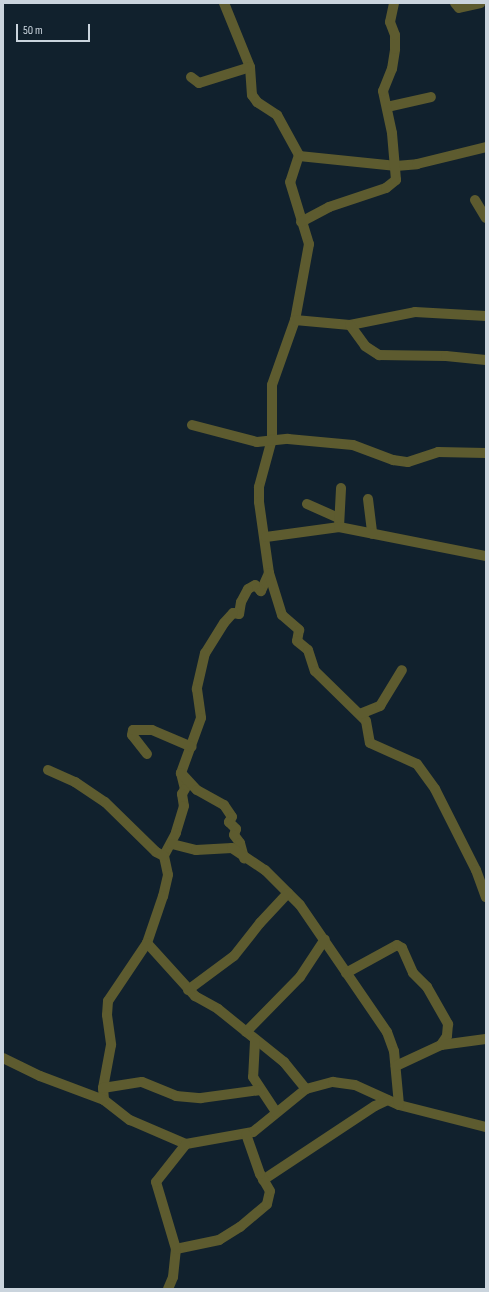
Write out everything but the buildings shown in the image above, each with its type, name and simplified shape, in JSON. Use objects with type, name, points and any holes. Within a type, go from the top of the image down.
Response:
[{"type":"street","points":[[224,3],[250,67],[252,97],[277,115],[299,156]]},
{"type":"street","points":[[301,222],[329,207],[386,188],[396,179],[396,166],[387,106],[383,91],[392,69],[395,49],[390,22],[394,3]]},
{"type":"street","points":[[456,3],[459,8],[480,3]]},
{"type":"street","points":[[191,77],[199,83],[250,67]]},
{"type":"street","points":[[387,106],[431,97]]},
{"type":"street","points":[[299,156],[396,166],[417,164],[486,147]]},
{"type":"street","points":[[299,156],[293,167],[290,182],[308,244],[295,320],[272,385],[272,439],[259,494],[266,537],[269,573],[282,615],[299,630],[297,641],[308,650],[316,671],[366,721],[370,743],[417,764],[435,790],[476,870],[486,897]]},
{"type":"street","points":[[475,200],[486,218]]},
{"type":"street","points":[[295,320],[350,326],[415,312],[486,316]]},
{"type":"street","points":[[350,326],[365,346],[379,355],[446,356],[486,360]]},
{"type":"street","points":[[192,425],[257,442],[272,439],[353,445],[393,460],[408,462],[438,452],[486,453]]},
{"type":"street","points":[[339,522],[341,488]]},
{"type":"street","points":[[368,499],[372,534]]},
{"type":"street","points":[[307,504],[339,522],[372,534],[486,556]]},
{"type":"street","points":[[266,537],[339,522]]},
{"type":"street","points":[[104,1100],[103,1088],[110,1052],[107,1015],[108,1001],[147,943],[168,875],[164,856],[172,844],[184,806],[182,794],[185,789],[181,773],[192,747],[201,718],[197,689],[205,653],[224,623],[233,613],[239,614],[241,602],[248,589],[255,585],[261,591],[269,573]]},
{"type":"street","points":[[360,714],[380,706],[402,670]]},
{"type":"street","points":[[146,754],[132,735],[133,730],[152,730],[192,747]]},
{"type":"street","points":[[48,770],[75,782],[105,802],[156,852],[164,856]]},
{"type":"street","points":[[181,773],[198,790],[224,805],[232,817],[229,822],[236,829],[234,835],[240,843],[244,858]]},
{"type":"street","points":[[172,844],[196,850],[232,848],[244,858],[265,870],[310,916],[346,973],[387,1032],[396,1066],[399,1105]]},
{"type":"street","points":[[188,990],[234,956],[260,923],[288,893]]},
{"type":"street","points":[[246,1032],[271,1010],[300,977],[325,939]]},
{"type":"street","points":[[147,943],[188,990],[200,999],[218,1008],[256,1041],[284,1062],[306,1089]]},
{"type":"street","points":[[346,973],[397,945],[402,948],[413,973],[427,987],[448,1024],[448,1032],[441,1045]]},
{"type":"street","points":[[448,1032],[456,1044]]},
{"type":"street","points":[[396,1066],[441,1045],[486,1039]]},
{"type":"street","points":[[256,1041],[253,1077],[260,1090],[276,1112]]},
{"type":"street","points":[[3,1058],[40,1076],[104,1100],[130,1120],[186,1144],[246,1134],[259,1128],[276,1112],[306,1089],[342,1082],[399,1105],[486,1127]]},
{"type":"street","points":[[103,1088],[142,1082],[176,1096],[201,1098],[260,1090]]},
{"type":"street","points":[[264,1180],[374,1106],[388,1100]]},
{"type":"street","points":[[176,1249],[210,1244],[240,1227],[267,1204],[270,1193],[246,1134]]},
{"type":"street","points":[[168,1289],[173,1277],[176,1249],[156,1182],[186,1144]]}]
